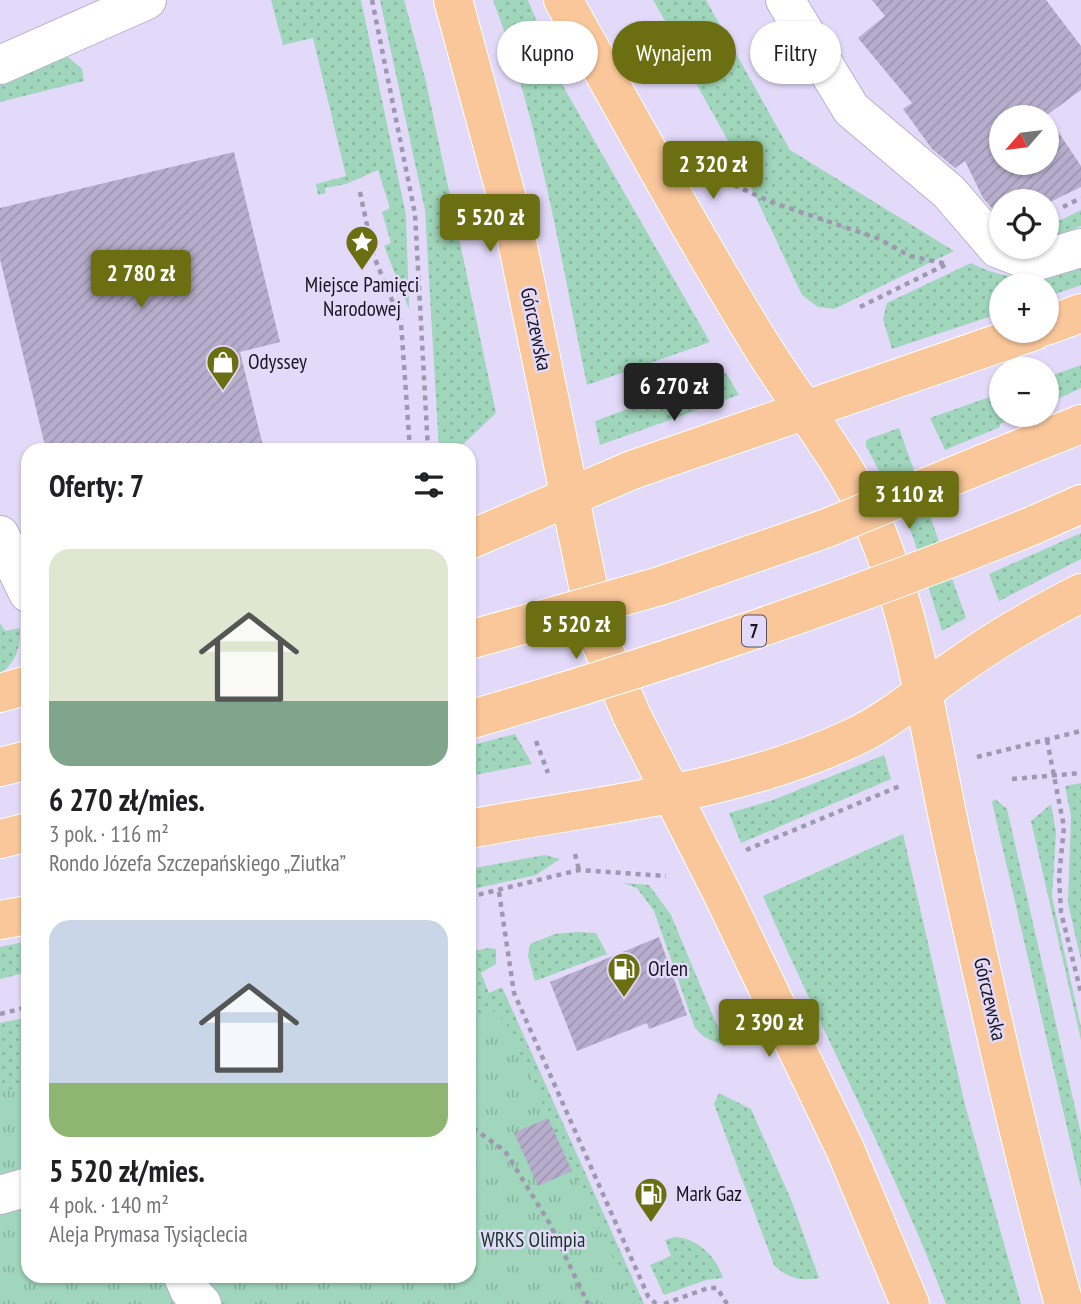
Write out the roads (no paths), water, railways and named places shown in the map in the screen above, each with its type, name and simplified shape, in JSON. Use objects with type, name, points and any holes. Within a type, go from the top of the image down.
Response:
[{"type":"main road","name":"Górczewska","points":[[453,0],[512,217],[599,639],[632,716],[673,794]]},
{"type":"main road","points":[[563,0],[802,411]]},
{"type":"main road","points":[[1059,321],[1081,313]]},
{"type":"main road","points":[[476,537],[632,470],[999,343]]},
{"type":"main road","name":"Górczewska","points":[[802,411],[851,480],[881,541],[903,607],[1037,1206],[1064,1304]]},
{"type":"main road","points":[[476,638],[660,586],[827,528],[1081,424]]},
{"type":"main road","name":"7","points":[[476,718],[610,678],[810,612],[918,573],[1081,504]]},
{"type":"main road","points":[[476,828],[673,794],[756,775],[803,760],[871,729],[997,639],[1081,593]]},
{"type":"main road","points":[[0,693],[21,687]]},
{"type":"main road","points":[[0,767],[21,762]]},
{"type":"main road","points":[[673,794],[845,1149],[910,1304]]},
{"type":"main road","points":[[0,839],[21,834]]},
{"type":"main road","points":[[0,920],[21,916]]},
{"type":"lane","points":[[0,65],[147,0]]},
{"type":"lane","points":[[785,0],[851,109],[948,192],[993,240],[998,249],[1034,262],[1081,248]]},
{"type":"lane","points":[[0,1195],[21,1189]]},
{"type":"lane","points":[[186,1283],[202,1304]]},
{"type":"place","name":"Miejsce Pamięci Narodowej","points":[[362,272]]},
{"type":"place","name":"Odyssey","points":[[223,392]]},
{"type":"place","name":"Orlen","points":[[624,999]]},
{"type":"place","name":"Mark Gaz","points":[[651,1224]]},
{"type":"park label","name":"WRKS Olimpia","points":[[533,1240]]}]
